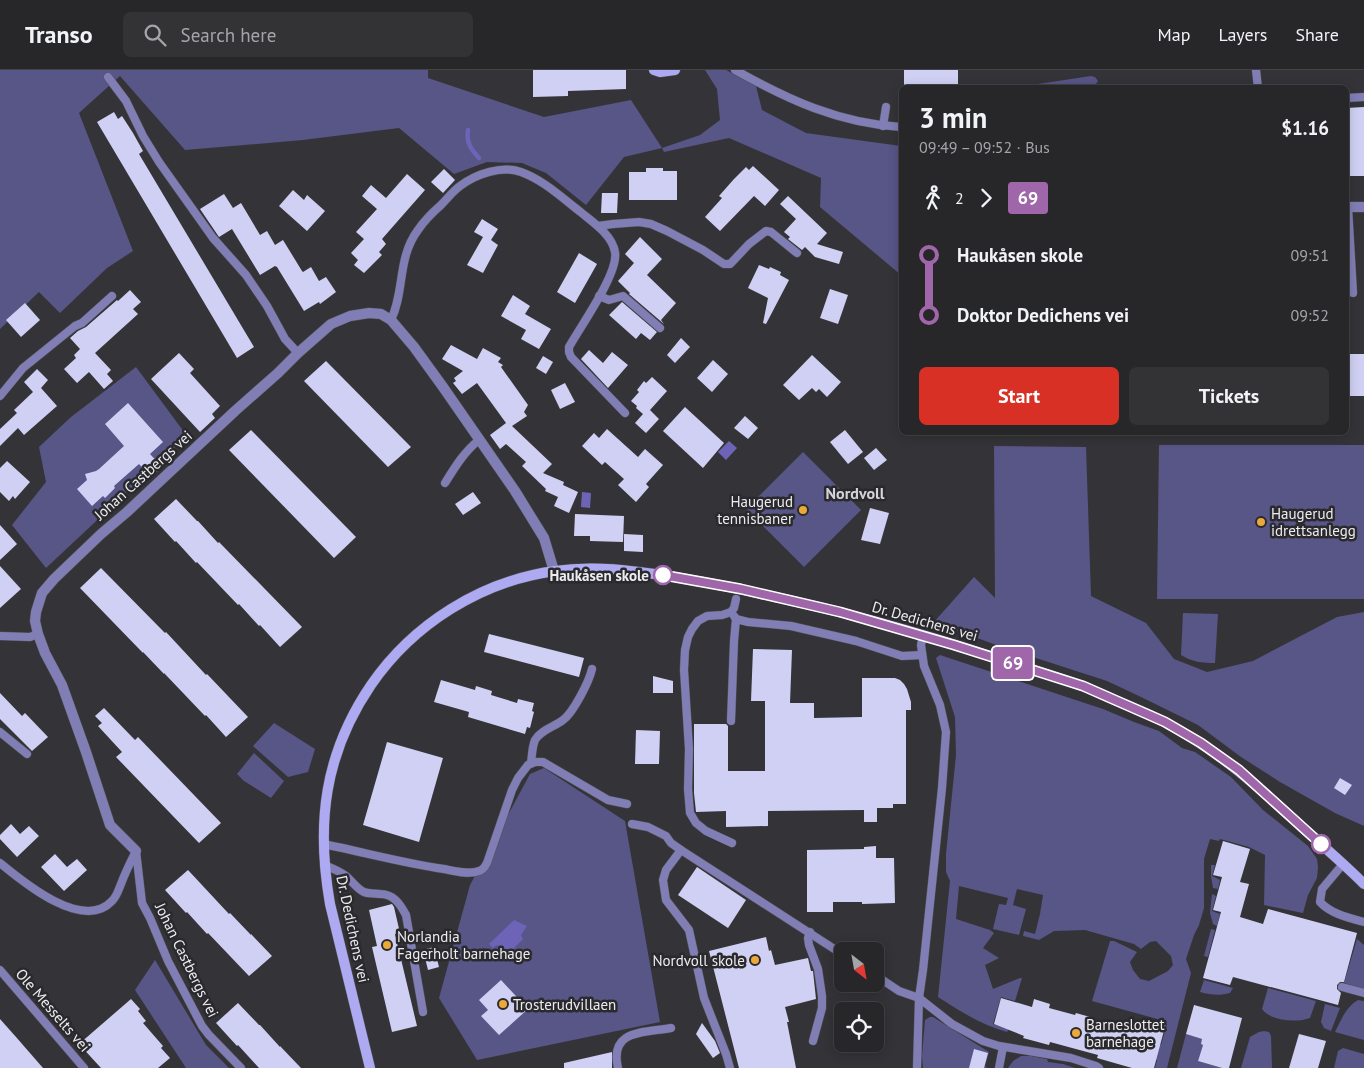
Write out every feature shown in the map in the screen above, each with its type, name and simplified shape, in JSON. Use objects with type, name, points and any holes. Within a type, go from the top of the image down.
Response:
[{"type":"street","points":[[654,70],[660,72],[675,70]]},
{"type":"street","points":[[1349,207],[1364,207]]},
{"type":"street","name":"Johan Castbergs vei","points":[[136,851],[110,825],[62,685],[45,653],[38,634],[35,621],[42,593],[101,534],[331,324],[350,316],[369,313],[381,314],[391,320]]},
{"type":"street","points":[[391,320],[414,346],[515,491],[544,538],[554,571]]},
{"type":"street","name":"Dr. Dedichens vei","points":[[370,1068],[330,904],[324,865],[323,828],[328,787],[337,753],[353,714],[378,675],[392,658],[420,631],[452,608],[489,588],[554,571],[605,568],[716,584],[802,603],[923,635],[1083,686],[1165,722],[1201,743],[1239,770],[1363,882]]},
{"type":"lane","points":[[735,70],[774,92],[818,110],[862,122],[899,127]]},
{"type":"lane","points":[[1256,70],[1258,85]]},
{"type":"lane","points":[[108,77],[126,101],[143,136],[159,162],[213,238],[246,275],[264,301],[285,339],[298,353]]},
{"type":"lane","points":[[1349,98],[1364,97]]},
{"type":"lane","points":[[883,126],[886,107]]},
{"type":"lane","points":[[391,320],[396,311],[408,245],[418,229],[460,186],[488,172],[502,170],[519,171],[549,187],[598,226],[611,241],[615,253],[614,265],[599,296],[569,347],[569,352],[582,369],[625,413]]},
{"type":"lane","points":[[598,226],[640,222],[651,224],[668,230],[724,264],[730,264],[749,244],[766,231],[771,232],[797,253]]},
{"type":"lane","points":[[1349,236],[1353,293]]},
{"type":"lane","points":[[0,396],[23,368],[75,326],[82,323],[112,296]]},
{"type":"lane","points":[[599,296],[609,300],[623,296],[660,328]]},
{"type":"lane","points":[[446,483],[469,448],[479,440]]},
{"type":"lane","points":[[732,612],[736,599]]},
{"type":"lane","points":[[731,720],[736,619],[732,612]]},
{"type":"lane","points":[[732,612],[707,616],[698,621],[688,638],[684,670],[689,749],[688,797],[690,813],[696,823],[706,831],[732,843]]},
{"type":"lane","points":[[736,619],[791,626],[856,641],[902,656],[922,655]]},
{"type":"lane","points":[[0,636],[30,637],[38,634]]},
{"type":"lane","points":[[917,1068],[919,998],[942,788],[946,732],[940,705],[924,666],[921,645],[923,635]]},
{"type":"lane","points":[[531,763],[535,741],[539,735],[571,713],[592,669]]},
{"type":"lane","points":[[0,732],[27,754]]},
{"type":"lane","points":[[323,844],[411,864],[458,872],[478,872],[487,863],[512,790],[518,778],[531,763],[539,761],[608,800],[627,804]]},
{"type":"lane","points":[[632,824],[648,827],[666,836],[671,843],[681,850],[834,948]]},
{"type":"lane","points":[[681,850],[666,870],[664,880],[666,900],[689,930],[704,998],[730,1068]]},
{"type":"lane","points":[[0,863],[44,896],[61,904],[88,911],[103,908],[114,899],[136,851]]},
{"type":"lane","name":"Johan Castbergs vei","points":[[136,851],[142,903],[172,968],[202,1026],[241,1068]]},
{"type":"lane","points":[[1343,864],[1322,889],[1320,902],[1325,907],[1345,917],[1364,922]]},
{"type":"lane","points":[[324,865],[336,870],[366,893],[386,894],[395,898],[401,905],[406,915],[423,1012]]},
{"type":"lane","points":[[810,932],[808,938],[809,945],[818,969],[822,996],[822,1008],[813,1041]]},
{"type":"lane","name":"Ole Messelts vei","points":[[0,970],[84,1068]]},
{"type":"lane","points":[[884,981],[900,991],[919,998],[952,1024],[983,1041],[1003,1047],[1071,1058],[1099,1068]]},
{"type":"lane","points":[[1342,987],[1364,993]]},
{"type":"lane","points":[[618,1068],[617,1052],[620,1043],[626,1037],[634,1033],[670,1028]]},
{"type":"lane","points":[[999,1068],[1003,1047]]},
{"type":"shaded area","points":[[0,70],[428,70],[428,78],[544,117],[631,100],[662,148],[624,157],[586,205],[546,173],[522,163],[487,162],[454,174],[399,128],[303,140],[185,150],[120,76],[79,113],[133,251],[107,268],[60,313],[39,292],[0,329]]},
{"type":"shaded area","points":[[705,70],[726,70],[756,86],[762,110],[806,133],[899,146],[899,273],[820,207],[821,178],[729,138],[664,152],[662,148],[700,135],[720,120],[717,89]]},
{"type":"shaded area","points":[[1091,76],[1095,77],[1098,81],[1095,85],[1034,85]]},
{"type":"shaded area","points":[[136,367],[187,436],[46,568],[12,525],[46,482],[39,447],[71,417]]},
{"type":"shaded area","points":[[729,441],[737,448],[726,460],[718,452]]},
{"type":"shaded area","name":"Haugerud idrettsanlegg","points":[[1159,445],[1364,445],[1364,599],[1157,599]]},
{"type":"shaded area","points":[[994,446],[1086,447],[1091,596],[1146,623],[1174,659],[1207,672],[1253,661],[1337,617],[1364,612],[1364,826],[1335,813],[1280,782],[1241,757],[1198,725],[1139,696],[1107,681],[999,646],[934,622],[974,577],[995,598]]},
{"type":"shaded area","name":"Haugerud tennisbaner","points":[[803,452],[861,510],[804,567],[746,509]]},
{"type":"shaded area","points":[[582,492],[591,493],[590,508],[581,507]]},
{"type":"shaded area","points":[[1183,613],[1218,614],[1215,663],[1197,662],[1181,655]]},
{"type":"shaded area","points":[[940,655],[1103,709],[1159,731],[1182,748],[1195,752],[1231,777],[1263,810],[1308,846],[1317,859],[1317,878],[1308,895],[1303,913],[1264,905],[1265,855],[1249,847],[1220,839],[1219,841],[1210,839],[1204,859],[1204,908],[1186,959],[1191,973],[1167,1068],[1155,1068],[1157,1060],[1146,1058],[1150,1041],[1161,1045],[1167,1024],[1161,1023],[1161,1020],[1092,1001],[1110,941],[1114,941],[1137,952],[1130,962],[1140,979],[1149,981],[1168,971],[1173,965],[1171,956],[1156,941],[1150,942],[1141,949],[1134,944],[1085,930],[1054,931],[1039,940],[1023,936],[1024,931],[1035,934],[1043,895],[1017,889],[1013,905],[1026,909],[1019,935],[993,929],[999,904],[1006,905],[1008,898],[959,886],[956,919],[994,933],[983,948],[999,958],[985,965],[993,989],[1022,978],[1015,1001],[1001,997],[993,1024],[1009,1029],[1007,1032],[980,1022],[938,997],[950,881],[946,872],[946,854],[956,755],[955,717],[936,658]]},
{"type":"shaded area","points":[[274,723],[315,749],[308,772],[288,777],[253,746]]},
{"type":"shaded area","points":[[254,753],[284,781],[271,798],[244,781],[237,774]]},
{"type":"shaded area","points":[[544,768],[625,821],[660,1022],[477,1060],[439,998],[470,885],[530,774]]},
{"type":"shaded area","points":[[1211,865],[1215,865],[1212,876],[1220,880],[1218,889],[1213,888]]},
{"type":"shaded area","points":[[1212,894],[1216,896],[1212,911],[1220,914],[1217,926],[1213,924],[1210,913]]},
{"type":"shaded area","points":[[514,920],[527,926],[521,935],[523,939],[503,959],[498,954],[502,950],[497,945],[493,948],[489,944]]},
{"type":"shaded area","points":[[1211,929],[1215,930],[1208,957],[1204,956]]},
{"type":"shaded area","points":[[1357,939],[1364,945],[1364,989],[1344,983]]},
{"type":"shaded area","points":[[155,960],[206,1045],[229,1068],[186,1068],[135,990]]},
{"type":"shaded area","points":[[1204,980],[1233,988],[1230,993],[1222,995],[1200,992]]},
{"type":"shaded area","points":[[1268,988],[1316,1001],[1310,1018],[1291,1021],[1266,1013],[1262,1009]]},
{"type":"shaded area","points":[[1358,1000],[1364,1001],[1364,1040],[1335,1032],[1347,1010]]},
{"type":"shaded area","points":[[1325,1004],[1340,1008],[1331,1031],[1324,1028],[1321,1022]]},
{"type":"shaded area","points":[[933,1017],[989,1052],[985,1066],[987,1068],[923,1068],[925,1020]]},
{"type":"shaded area","points":[[1264,1031],[1269,1032],[1271,1036],[1272,1068],[1241,1068],[1250,1037]]},
{"type":"shaded area","points":[[1186,1034],[1202,1039],[1203,1045],[1198,1061],[1222,1068],[1177,1068]]},
{"type":"shaded area","points":[[1343,1048],[1364,1054],[1364,1068],[1334,1068],[1338,1051]]},
{"type":"shaded area","points":[[1021,1056],[1047,1059],[1048,1062],[1075,1068],[1008,1068],[1013,1061]]},
{"type":"building","points":[[533,70],[626,70],[626,89],[568,91],[568,96],[533,97]]},
{"type":"building","points":[[904,70],[958,70],[958,85],[904,85]]},
{"type":"building","points":[[1364,107],[1364,176],[1349,176],[1349,108]]},
{"type":"building","points":[[114,112],[118,119],[122,116],[133,133],[143,151],[139,154],[254,347],[237,358],[97,122]]},
{"type":"building","points":[[753,166],[779,190],[765,206],[754,196],[720,231],[705,217],[722,198],[719,196],[734,179],[746,167],[749,170]]},
{"type":"building","points":[[646,168],[663,168],[663,171],[677,171],[677,200],[629,200],[629,172],[646,172]]},
{"type":"building","points":[[444,169],[455,180],[443,193],[431,182]]},
{"type":"building","points":[[407,174],[425,190],[382,239],[386,244],[379,252],[382,255],[364,273],[354,265],[358,260],[351,253],[364,239],[356,232],[377,209],[362,196],[371,185],[386,198]]},
{"type":"building","points":[[293,190],[304,200],[307,195],[325,211],[307,231],[279,206]]},
{"type":"building","points":[[602,193],[618,193],[617,213],[601,213]]},
{"type":"building","points":[[224,194],[233,208],[241,203],[260,235],[267,231],[275,245],[283,240],[303,272],[311,267],[319,281],[326,277],[336,292],[320,304],[319,302],[304,311],[277,267],[275,266],[260,275],[232,229],[219,237],[200,209]]},
{"type":"building","points":[[788,196],[827,233],[817,244],[843,252],[839,264],[815,257],[805,247],[802,250],[788,239],[790,237],[784,232],[796,219],[780,204]]},
{"type":"building","points":[[482,219],[498,229],[491,240],[498,245],[483,273],[467,265],[483,237],[474,232]]},
{"type":"building","points":[[640,237],[662,259],[647,275],[676,303],[661,320],[664,324],[629,294],[618,281],[634,263],[625,254]]},
{"type":"building","points":[[579,253],[597,264],[575,303],[557,292]]},
{"type":"building","points":[[759,265],[781,272],[780,275],[789,280],[766,324],[763,323],[768,298],[748,288]]},
{"type":"building","points":[[830,289],[848,295],[838,324],[820,318]]},
{"type":"building","points":[[130,290],[141,302],[133,309],[138,314],[95,353],[111,370],[107,374],[113,381],[104,389],[89,372],[77,383],[64,369],[76,358],[74,355],[80,349],[70,338]]},
{"type":"building","points":[[513,295],[530,306],[525,314],[551,329],[539,349],[521,339],[526,330],[501,316]]},
{"type":"building","points":[[622,302],[657,332],[650,340],[641,333],[636,339],[609,315]]},
{"type":"building","points":[[25,303],[40,320],[21,337],[6,320]]},
{"type":"building","points":[[681,338],[690,347],[675,363],[667,355]]},
{"type":"building","points":[[451,345],[477,359],[483,348],[501,358],[498,362],[503,365],[501,367],[528,405],[524,412],[527,416],[512,426],[552,464],[543,473],[564,482],[563,485],[578,492],[569,513],[554,506],[558,497],[545,491],[546,489],[522,466],[526,462],[506,444],[500,449],[490,435],[506,423],[477,383],[462,394],[453,383],[456,381],[454,378],[463,371],[442,359]]},
{"type":"building","points":[[589,350],[603,363],[612,352],[628,365],[608,388],[581,359]]},
{"type":"building","points":[[179,353],[194,369],[190,373],[220,406],[212,414],[215,418],[200,432],[151,379]]},
{"type":"building","points":[[1349,354],[1364,354],[1364,396],[1349,396]]},
{"type":"building","points":[[812,355],[841,382],[827,397],[819,389],[816,392],[812,388],[799,400],[783,385]]},
{"type":"building","points":[[543,356],[553,362],[546,374],[536,368]]},
{"type":"building","points":[[713,360],[728,374],[712,392],[697,378]]},
{"type":"building","points":[[326,361],[411,447],[388,467],[304,381]]},
{"type":"building","points":[[37,369],[48,380],[41,388],[57,406],[24,435],[18,428],[0,446],[0,429],[17,413],[14,410],[33,392],[24,382]]},
{"type":"building","points":[[652,377],[667,391],[650,410],[659,419],[646,433],[635,423],[643,414],[631,401],[639,392],[637,390],[644,381],[646,383]]},
{"type":"building","points":[[565,383],[575,402],[560,409],[551,390]]},
{"type":"building","points":[[128,403],[163,442],[150,454],[162,467],[151,477],[139,464],[114,486],[115,488],[105,498],[103,496],[92,506],[77,489],[87,480],[85,474],[99,469],[124,446],[105,424]]},
{"type":"building","points":[[685,407],[724,443],[703,468],[663,431]]},
{"type":"building","points":[[745,416],[758,428],[748,439],[734,428]]},
{"type":"building","points":[[607,429],[638,457],[645,449],[663,465],[646,484],[649,487],[636,502],[618,485],[624,479],[605,462],[602,465],[582,446],[594,433],[599,438]]},
{"type":"building","points":[[251,430],[356,537],[334,558],[229,450]]},
{"type":"building","points":[[845,430],[863,452],[848,464],[830,442]]},
{"type":"building","points":[[876,448],[887,460],[874,470],[864,458]]},
{"type":"building","points":[[7,461],[30,482],[15,499],[13,496],[9,501],[0,492],[0,468]]},
{"type":"building","points":[[473,492],[481,503],[463,515],[455,504]]},
{"type":"building","points":[[176,499],[302,627],[280,647],[154,519]]},
{"type":"building","points":[[870,508],[889,513],[880,544],[861,540]]},
{"type":"building","points":[[575,514],[624,516],[623,542],[590,541],[590,536],[574,536]]},
{"type":"building","points":[[0,525],[17,544],[0,560]]},
{"type":"building","points":[[624,534],[643,535],[643,552],[624,551]]},
{"type":"building","points":[[0,566],[21,589],[0,608]]},
{"type":"building","points":[[101,568],[248,717],[226,737],[80,588]]},
{"type":"building","points":[[489,634],[584,658],[579,677],[484,652]]},
{"type":"building","points":[[753,649],[792,650],[790,703],[814,703],[814,718],[862,717],[862,678],[895,678],[904,684],[911,702],[911,710],[906,710],[906,804],[893,804],[893,808],[877,808],[877,822],[864,822],[864,810],[768,811],[768,826],[726,827],[726,811],[696,812],[694,793],[694,724],[726,724],[728,726],[728,771],[765,771],[765,701],[751,701]]},
{"type":"building","points":[[653,676],[673,681],[673,693],[653,693]]},
{"type":"building","points":[[441,680],[475,690],[476,686],[492,691],[491,695],[517,703],[518,699],[534,703],[530,728],[527,727],[525,734],[468,717],[469,712],[434,702]]},
{"type":"building","points":[[0,693],[22,716],[25,713],[48,737],[32,751],[0,719]]},
{"type":"building","points":[[104,708],[135,740],[138,737],[221,823],[199,843],[116,757],[122,752],[98,726],[102,723],[95,716]]},
{"type":"building","points":[[636,730],[660,731],[659,764],[635,764]]},
{"type":"building","points":[[387,742],[443,758],[419,842],[363,825]]},
{"type":"building","points":[[1340,778],[1352,785],[1345,795],[1334,788]]},
{"type":"building","points":[[11,824],[20,834],[29,826],[39,836],[17,857],[0,839],[0,835]]},
{"type":"building","points":[[1223,841],[1250,849],[1240,882],[1249,884],[1240,917],[1263,924],[1268,909],[1357,933],[1344,982],[1340,982],[1337,985],[1337,989],[1341,993],[1338,1005],[1233,977],[1230,985],[1203,978],[1221,912],[1213,910],[1222,877],[1213,875]]},
{"type":"building","points":[[876,846],[876,858],[894,858],[895,903],[862,904],[862,902],[833,902],[833,912],[807,912],[807,850],[864,849],[864,847]]},
{"type":"building","points":[[55,854],[67,867],[77,859],[87,870],[64,891],[41,867]]},
{"type":"building","points":[[697,867],[746,900],[728,928],[678,895]]},
{"type":"building","points":[[188,870],[272,956],[249,976],[165,890]]},
{"type":"building","points":[[392,904],[400,933],[395,934],[417,1026],[392,1032],[372,947],[377,946],[369,910]]},
{"type":"building","points":[[766,937],[775,965],[808,958],[811,971],[813,971],[816,999],[785,1007],[796,1068],[739,1068],[709,951]]},
{"type":"building","points":[[434,947],[439,967],[428,970],[423,950]]},
{"type":"building","name":"Trosterudvillaen","points":[[501,980],[528,1009],[499,1035],[481,1016],[488,1010],[479,1000]]},
{"type":"building","points":[[1001,998],[1032,1007],[1034,999],[1050,1004],[1049,1008],[1075,1015],[1076,1013],[1116,1027],[1117,1022],[1151,1032],[1155,1020],[1166,1023],[1154,1068],[1132,1068],[1097,1058],[1098,1055],[1050,1042],[1049,1045],[1023,1038],[1024,1036],[994,1024]]},
{"type":"building","points":[[131,999],[140,1009],[138,1011],[146,1021],[143,1023],[163,1046],[161,1048],[170,1058],[158,1068],[101,1068],[79,1044]]},
{"type":"building","points":[[238,1003],[301,1068],[259,1068],[237,1046],[216,1023]]},
{"type":"building","points":[[1194,1005],[1242,1018],[1229,1068],[1222,1068],[1198,1061],[1203,1045],[1201,1044],[1202,1039],[1186,1034]]},
{"type":"building","points":[[0,1019],[16,1037],[43,1068],[0,1068]]},
{"type":"building","points":[[702,1023],[715,1041],[720,1053],[713,1058],[696,1034]]},
{"type":"building","points":[[1299,1034],[1326,1041],[1318,1068],[1289,1068]]},
{"type":"building","points":[[974,1049],[988,1053],[984,1068],[969,1068]]},
{"type":"building","points":[[612,1052],[612,1068],[564,1068],[564,1063]]},
{"type":"waterway","points":[[468,130],[470,146],[479,158]]},
{"type":"bus line","name":"69","points":[[663,575],[741,589],[840,612],[954,645],[1083,686],[1165,722],[1201,743],[1239,770],[1321,844]]},
{"type":"place","name":"Haugerud tennisbaner","points":[[803,510]]},
{"type":"place","name":"Haugerud idrettsanlegg","points":[[1261,522]]},
{"type":"place","name":"Haukåsen skole","points":[[663,575]]},
{"type":"place","name":"Norlandia Fagerholt barnehage","points":[[387,945]]},
{"type":"place","name":"Nordvoll skole","points":[[755,960]]},
{"type":"place","name":"Trosterudvillaen","points":[[503,1004]]},
{"type":"place","name":"Barneslottet barnehage","points":[[1076,1033]]},
{"type":"district","name":"Nordvoll","points":[[855,493]]}]
